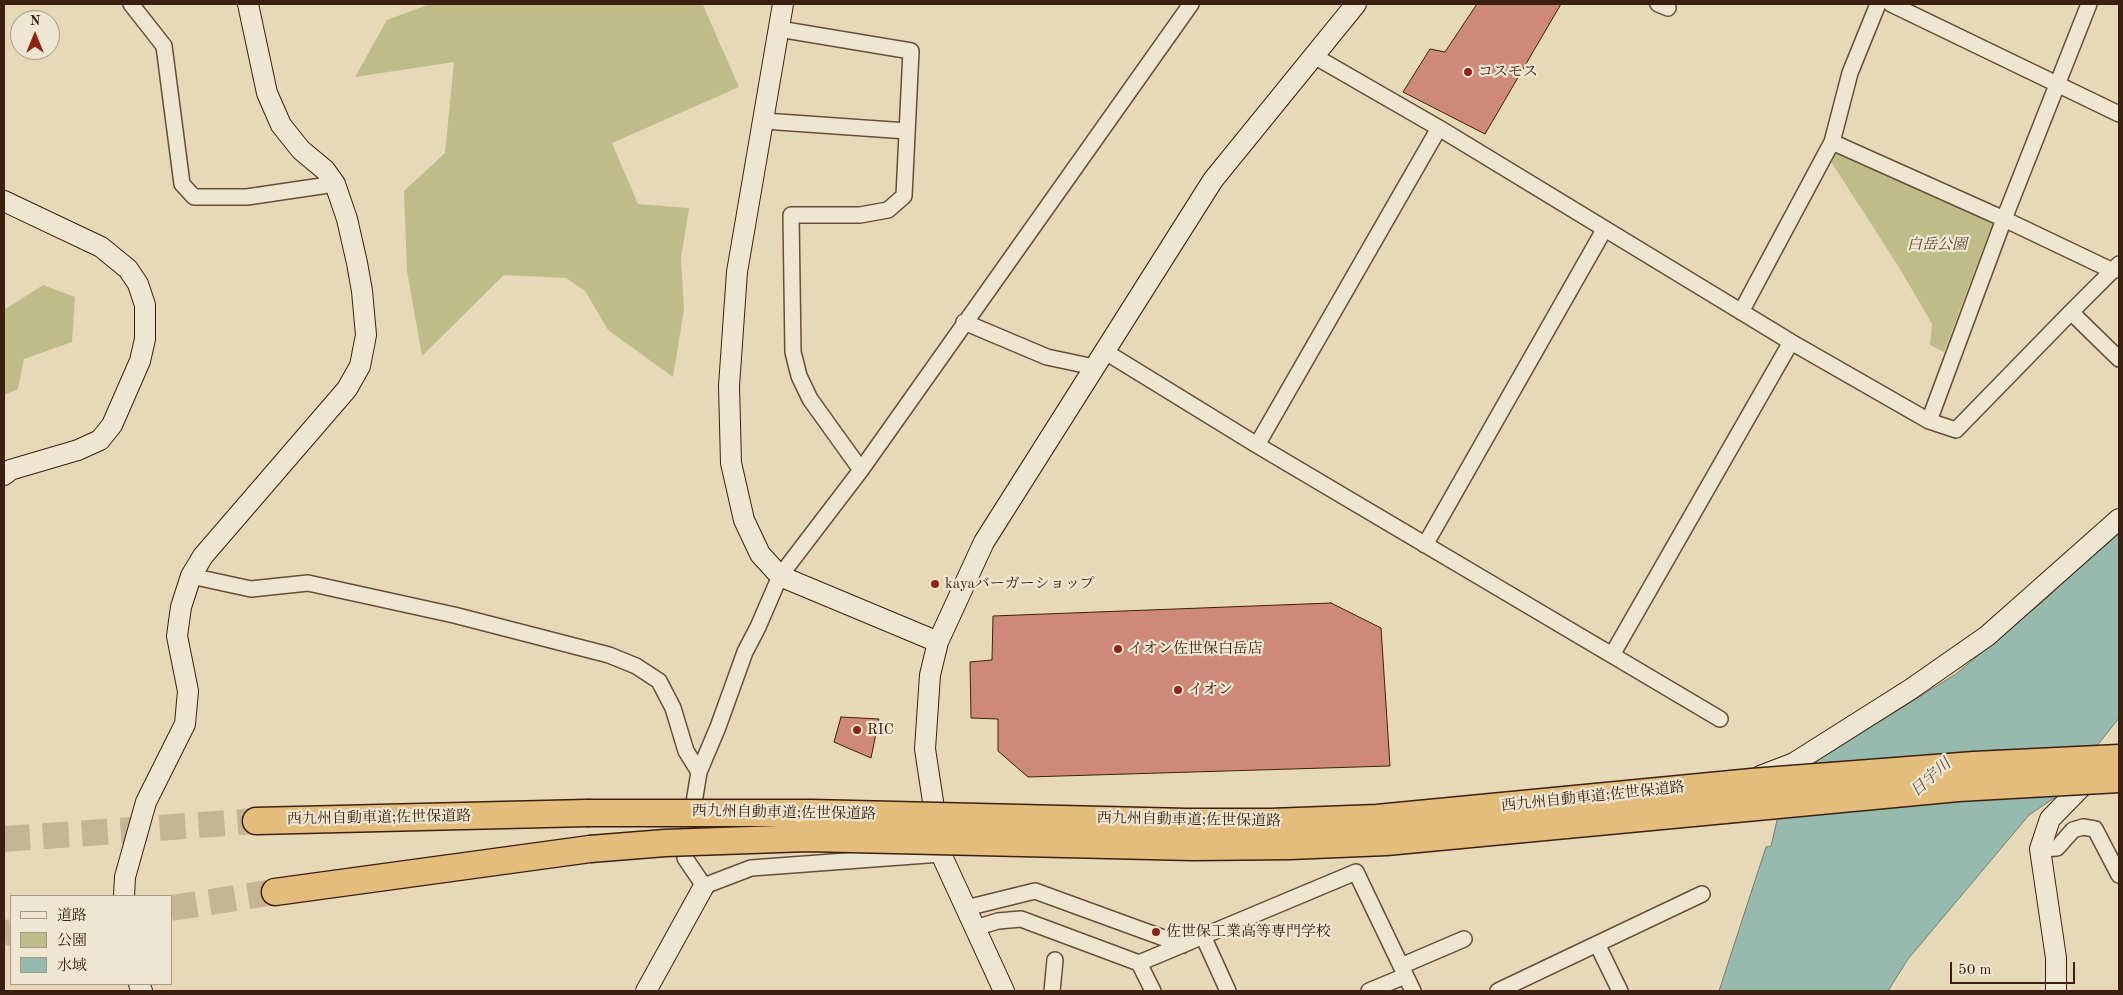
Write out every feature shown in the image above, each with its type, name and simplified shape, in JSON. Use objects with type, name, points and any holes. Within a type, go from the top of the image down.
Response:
[{"type":"highway","name":"西九州自動車道;佐世保道路","points":[[256,821],[588,813],[849,813],[1188,822],[1271,822],[1377,818],[1752,782],[2109,753]]},
{"type":"highway","name":"西九州自動車道;佐世保道路","points":[[275,892],[590,848],[666,843],[808,838],[1193,846],[1290,846],[1386,842],[1949,789],[2119,779]]},
{"type":"street","points":[[131,4],[164,46],[182,184],[194,197],[248,196],[335,184]]},
{"type":"street","points":[[783,4],[737,272],[729,386],[731,463],[744,520],[760,554],[780,576],[938,642]]},
{"type":"street","points":[[704,886],[685,858],[699,772],[718,727],[745,652],[780,576],[861,470],[964,322],[1192,4]]},
{"type":"street","points":[[1004,991],[941,854],[925,748],[930,674],[938,642],[984,542],[1213,180],[1356,4]]},
{"type":"street","points":[[1741,312],[1832,142],[1850,73],[1878,4]]},
{"type":"street","points":[[1891,4],[2119,114]]},
{"type":"street","points":[[1929,421],[2004,219],[2089,4]]},
{"type":"street","points":[[124,895],[126,877],[146,802],[185,724],[188,691],[177,636],[181,607],[191,576],[202,556],[347,389],[360,366],[366,335],[362,292],[346,219],[335,184],[324,170],[301,150],[281,125],[267,93],[254,6]]},
{"type":"street","points":[[779,30],[911,51],[904,196],[888,210],[860,216],[791,215],[793,352],[799,376],[810,399],[861,470]]},
{"type":"street","points":[[1314,56],[1439,128],[1791,342],[1929,421],[1956,430],[2116,267],[1832,142]]},
{"type":"street","points":[[764,120],[907,130]]},
{"type":"street","points":[[1257,445],[1439,128]]},
{"type":"street","points":[[4,201],[101,247],[128,269],[138,284],[145,305],[145,339],[140,361],[112,425],[100,440],[78,450],[10,470],[4,475]]},
{"type":"street","points":[[1425,544],[1604,230]]},
{"type":"street","points":[[2071,312],[2119,359]]},
{"type":"street","points":[[964,322],[1047,357],[1099,359],[1257,445],[1720,719]]},
{"type":"street","points":[[1612,655],[1791,342]]},
{"type":"street","points":[[1696,801],[1794,763],[1911,689],[1987,636],[2119,519]]},
{"type":"street","points":[[191,576],[251,589],[308,584],[454,615],[609,655],[636,666],[659,682],[672,708],[686,751],[699,772]]},
{"type":"street","points":[[646,991],[704,886],[751,868],[941,854],[1238,837],[1696,801],[2003,770],[2109,753],[2119,746]]},
{"type":"street","points":[[2056,991],[2056,958],[2040,848],[2050,819],[2119,746]]},
{"type":"street","points":[[2040,848],[2057,848],[2073,830],[2083,827],[2095,829],[2119,875]]},
{"type":"street","points":[[1139,963],[1356,872],[1413,991]]},
{"type":"street","points":[[966,908],[1035,891],[1182,945]]},
{"type":"street","points":[[1498,991],[1702,894]]},
{"type":"street","points":[[975,928],[998,921],[1021,919],[1139,963],[1153,991]]},
{"type":"street","points":[[1203,936],[1228,991]]},
{"type":"street","points":[[1369,991],[1464,939]]},
{"type":"street","points":[[1597,944],[1620,991]]},
{"type":"street","points":[[1052,991],[1055,960]]},
{"type":"green space","points":[[430,4],[703,5],[739,87],[612,143],[638,204],[689,208],[681,258],[684,309],[673,377],[608,330],[585,291],[566,278],[504,275],[422,356],[407,271],[404,191],[445,153],[454,62],[355,77],[387,20]]},
{"type":"green space","name":"白岳公園","points":[[1836,152],[1993,222],[1944,352],[1930,345],[1932,324],[1900,269],[1830,160]]},
{"type":"green space","points":[[43,285],[75,297],[72,342],[24,359],[18,389],[4,395],[4,310]]},
{"type":"water","name":"日宇川","points":[[2119,527],[2119,718],[2057,796],[2029,815],[1908,959],[1888,991],[1719,991],[1766,847],[1771,846],[1785,786],[1807,767],[1956,674],[2047,598]]},
{"type":"building","name":"コスモス","points":[[1477,4],[1561,4],[1485,134],[1403,92],[1430,49],[1445,52]]},
{"type":"building","name":"イオン","points":[[1331,603],[1381,628],[1390,766],[1028,777],[998,751],[998,719],[971,718],[970,662],[992,660],[993,616]]},
{"type":"building","name":"RIC","points":[[841,717],[879,719],[871,758],[834,742]]},
{"type":"tunnel","points":[[4,839],[256,821]]},
{"type":"tunnel","points":[[172,908],[275,892]]},
{"type":"tunnel","points":[[4,933],[10,932]]},
{"type":"place","name":"コスモス","points":[[1468,72]]},
{"type":"place","name":"kayaバーガーショップ","points":[[935,584]]},
{"type":"place","name":"イオン佐世保白岳店","points":[[1118,649]]},
{"type":"place","name":"イオン","points":[[1178,690]]},
{"type":"place","name":"RIC","points":[[857,730]]},
{"type":"place","name":"佐世保工業高等専門学校","points":[[1156,932]]}]
